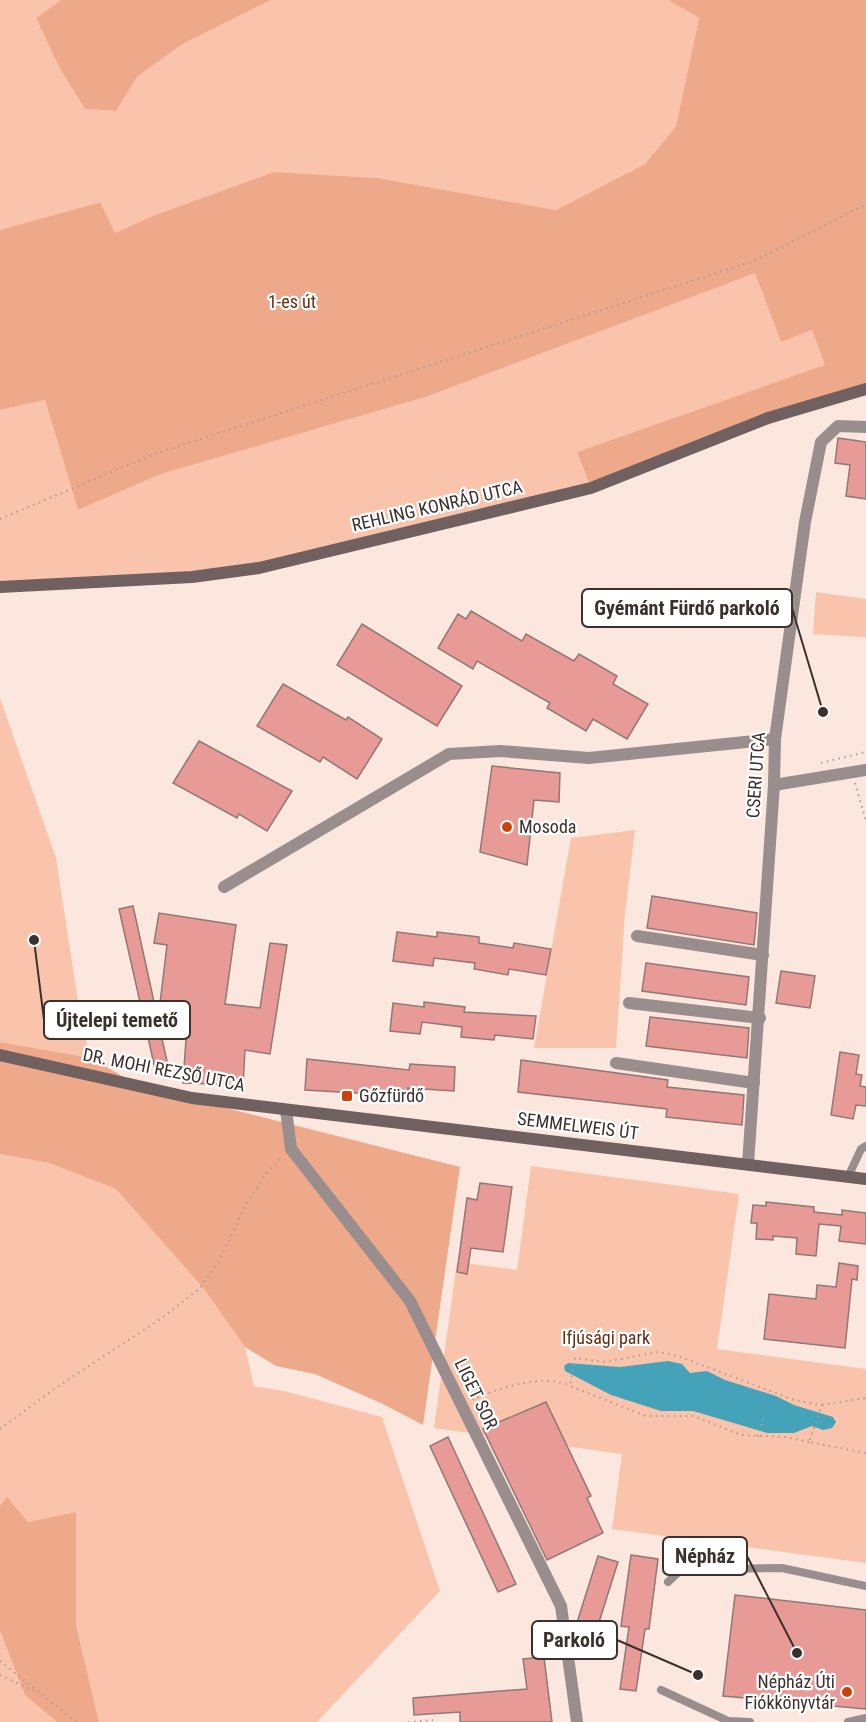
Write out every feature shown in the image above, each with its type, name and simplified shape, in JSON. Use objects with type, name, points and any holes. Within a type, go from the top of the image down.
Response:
[{"type":"main road","name":"REHLING KONRÁD UTCA","points":[[0,587],[192,577],[259,568],[591,488],[768,418],[866,389]]},
{"type":"main road","name":"DR. MOHI REZSŐ UTCA","points":[[0,1055],[192,1098],[286,1110]]},
{"type":"main road","name":"SEMMELWEIS ÚT","points":[[286,1110],[866,1179]]},
{"type":"street","name":"CSERI UTCA","points":[[748,1164],[760,1018],[775,739],[805,522],[820,442],[838,426],[866,427]]},
{"type":"street","points":[[224,887],[449,754],[500,751],[589,758],[775,739]]},
{"type":"street","points":[[774,785],[860,772]]},
{"type":"street","points":[[637,936],[763,955]]},
{"type":"street","points":[[629,1003],[760,1018]]},
{"type":"street","points":[[616,1063],[753,1083]]},
{"type":"street","points":[[286,1110],[291,1149]]},
{"type":"street","name":"LIGET SOR","points":[[291,1149],[410,1301],[461,1403],[561,1606],[576,1722]]},
{"type":"lane","points":[[848,1177],[861,1149],[866,1146]]},
{"type":"lane","points":[[668,1582],[687,1564],[712,1569],[782,1568],[866,1586]]},
{"type":"lane","points":[[661,1690],[728,1721],[750,1722]]},
{"type":"lane","points":[[848,1722],[866,1718]]},
{"type":"path","points":[[0,519],[154,454],[754,261],[866,204]]},
{"type":"path","points":[[860,772],[866,821]]},
{"type":"path","points":[[0,1429],[63,1382],[162,1317],[200,1288],[220,1260],[244,1208],[268,1171],[291,1149]]},
{"type":"path","points":[[570,1386],[575,1358],[605,1362],[658,1352],[678,1356],[794,1400],[822,1404],[866,1398]]},
{"type":"path","points":[[461,1403],[512,1384],[562,1382],[646,1416],[694,1416],[741,1435],[785,1437],[866,1453]]},
{"type":"path","points":[[809,1442],[822,1404]]},
{"type":"path","points":[[758,1437],[764,1414]]},
{"type":"path","points":[[0,1660],[76,1722]]},
{"type":"path","points":[[0,1675],[46,1697]]},
{"type":"path","points":[[408,1722],[433,1720]]},
{"type":"green space","points":[[0,0],[61,0],[36,18],[60,69],[85,109],[115,111],[137,77],[181,45],[271,0],[668,0],[699,18],[676,126],[645,164],[556,210],[378,178],[274,172],[155,215],[115,233],[99,202],[0,230]]},
{"type":"green space","points":[[61,0],[271,0],[181,45],[137,77],[116,111],[85,109],[60,69],[36,18]]},
{"type":"green space","name":"1-es út","points":[[668,0],[866,0],[866,389],[591,488],[577,452],[825,365],[812,330],[781,342],[755,273],[426,397],[161,474],[78,510],[45,400],[0,410],[0,230],[100,202],[115,233],[155,215],[274,172],[378,178],[556,210],[645,164],[676,126],[699,18]]},
{"type":"green space","points":[[755,272],[781,342],[812,330],[826,365],[577,452],[591,488],[259,568],[0,587],[0,410],[45,400],[78,510],[161,474],[427,397]]},
{"type":"green space","points":[[816,592],[866,599],[866,637],[813,634]]},
{"type":"green space","points":[[0,698],[56,858],[81,1021],[91,1058],[0,1042]]},
{"type":"green space","points":[[635,830],[625,913],[616,1048],[534,1048],[571,838]]},
{"type":"green space","points":[[0,1042],[91,1058],[139,1086],[460,1167],[423,1425],[383,1404],[315,1374],[276,1366],[245,1347],[204,1289],[116,1189],[49,1163],[0,1154]]},
{"type":"green space","points":[[0,1154],[49,1163],[116,1189],[204,1289],[245,1347],[254,1386],[284,1391],[382,1417],[440,1591],[317,1722],[99,1722],[76,1625],[76,1512],[28,1522],[7,1498],[0,1506]]},
{"type":"green space","name":"Ifjúsági park","points":[[531,1166],[739,1194],[717,1349],[866,1369],[866,1563],[612,1529],[622,1454],[434,1428],[457,1262],[517,1270]]},
{"type":"green space","points":[[7,1497],[28,1522],[76,1512],[76,1625],[99,1722],[57,1722],[25,1695],[0,1631],[0,1506]]},
{"type":"green space","points":[[0,1631],[25,1695],[57,1722],[0,1722]]},
{"type":"water","points":[[668,1361],[682,1364],[690,1373],[707,1371],[725,1380],[776,1396],[794,1405],[833,1417],[836,1422],[832,1428],[823,1430],[812,1426],[794,1433],[767,1433],[693,1411],[661,1411],[611,1395],[565,1371],[564,1366],[568,1363],[620,1367]]},
{"type":"building","points":[[838,438],[866,442],[866,499],[846,496],[850,465],[835,463]]},
{"type":"building","points":[[471,611],[522,641],[526,634],[574,661],[579,654],[617,676],[613,684],[648,704],[627,739],[593,719],[586,731],[547,708],[550,703],[477,661],[473,669],[438,648],[458,614],[466,619]]},
{"type":"building","points":[[362,624],[462,686],[437,726],[337,665]]},
{"type":"building","points":[[283,684],[346,720],[348,717],[382,739],[357,779],[323,757],[320,762],[257,726]]},
{"type":"building","points":[[199,741],[292,791],[267,831],[239,814],[237,818],[173,783]]},
{"type":"building","name":"Mosoda","points":[[492,766],[560,773],[559,802],[534,800],[527,865],[480,852]]},
{"type":"building","points":[[652,896],[757,913],[754,945],[647,928]]},
{"type":"building","points":[[133,906],[158,1020],[167,945],[154,943],[159,913],[236,925],[225,1004],[260,1008],[270,943],[287,945],[270,1054],[245,1050],[243,1085],[183,1083],[187,1024],[158,1021],[169,1070],[156,1073],[119,909]]},
{"type":"building","points":[[397,932],[437,937],[437,932],[479,937],[479,943],[513,948],[514,943],[551,949],[546,975],[509,969],[508,975],[474,969],[475,963],[434,958],[433,966],[393,961]]},
{"type":"building","points":[[646,963],[749,977],[746,1005],[642,991]]},
{"type":"building","points":[[781,971],[815,976],[810,1008],[776,1003]]},
{"type":"building","points":[[424,1002],[465,1007],[464,1012],[536,1016],[533,1039],[495,1035],[494,1040],[461,1037],[462,1027],[422,1022],[420,1034],[390,1031],[393,1003],[424,1007]]},
{"type":"building","points":[[650,1017],[749,1028],[747,1058],[646,1046]]},
{"type":"building","points":[[840,1052],[859,1055],[856,1074],[862,1075],[860,1086],[866,1087],[866,1106],[856,1105],[853,1119],[831,1115]]},
{"type":"building","points":[[307,1059],[409,1070],[410,1064],[455,1067],[454,1091],[408,1088],[408,1096],[305,1090]]},
{"type":"building","points":[[521,1060],[668,1080],[667,1087],[744,1095],[742,1125],[666,1117],[667,1109],[518,1092]]},
{"type":"building","points":[[480,1183],[512,1187],[503,1252],[471,1248],[467,1274],[457,1272],[467,1198],[477,1200]]},
{"type":"building","points":[[766,1202],[814,1207],[814,1212],[842,1215],[842,1210],[866,1213],[866,1244],[839,1241],[841,1226],[819,1224],[816,1256],[796,1254],[797,1238],[773,1236],[773,1240],[756,1239],[757,1223],[751,1223],[753,1205],[766,1206]]},
{"type":"building","points":[[839,1263],[858,1266],[857,1280],[852,1279],[845,1348],[764,1339],[769,1294],[816,1299],[817,1285],[836,1287]]},
{"type":"building","points":[[546,1402],[591,1496],[587,1498],[603,1533],[547,1560],[483,1429]]},
{"type":"building","points":[[448,1437],[516,1584],[498,1592],[430,1446]]},
{"type":"building","points":[[631,1555],[658,1559],[649,1629],[645,1629],[636,1691],[620,1689],[629,1627],[621,1626]]},
{"type":"building","points":[[598,1556],[618,1562],[594,1638],[574,1632]]},
{"type":"building","points":[[735,1595],[866,1610],[866,1709],[723,1696]]},
{"type":"building","points":[[544,1657],[552,1722],[460,1722],[460,1712],[414,1715],[413,1698],[527,1689],[523,1659]]},
{"type":"place","name":"Gyémánt Fürdő parkoló","points":[[823,712]]},
{"type":"place","name":"Mosoda","points":[[507,827]]},
{"type":"place","name":"Újtelepi temető","points":[[34,940]]},
{"type":"place","name":"Gőzfürdő","points":[[347,1096]]},
{"type":"place","name":"Népház","points":[[797,1653]]},
{"type":"place","name":"Parkoló","points":[[698,1675]]},
{"type":"place","name":"Népház Úti Fiókkönyvtár","points":[[847,1692]]}]
